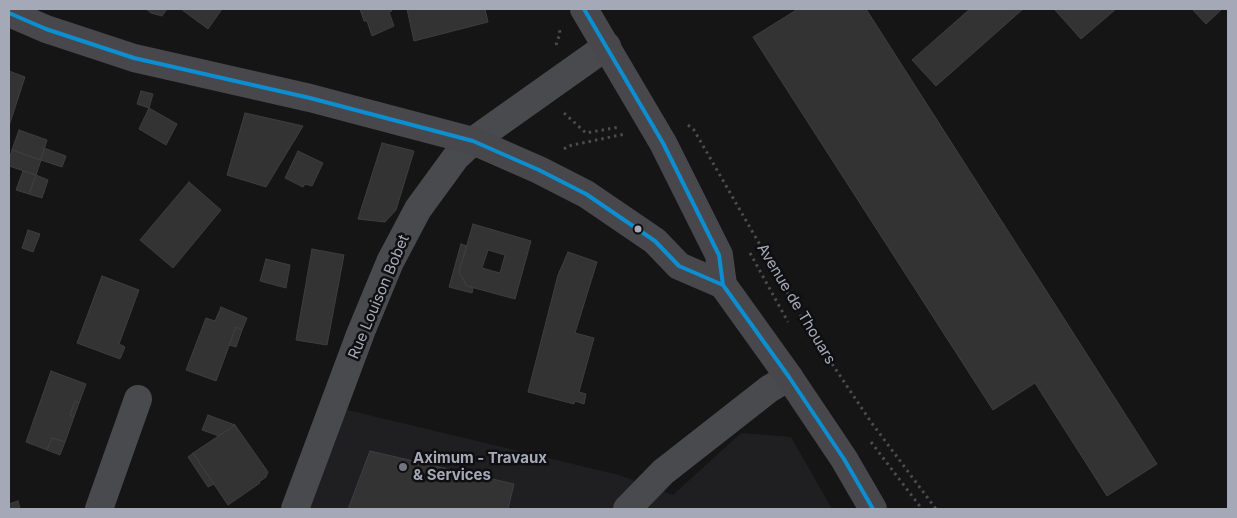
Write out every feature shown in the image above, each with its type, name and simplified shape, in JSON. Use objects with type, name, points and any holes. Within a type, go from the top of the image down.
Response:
[{"type":"street","points":[[584,9],[653,126],[720,255],[723,285],[789,377],[844,459],[873,509]]},
{"type":"street","points":[[9,13],[46,29],[134,58],[310,98],[473,141],[530,166],[586,194],[655,241],[679,266],[723,285]]},
{"type":"street","name":"Rue Louison Bobet","points":[[295,509],[361,332],[390,262],[418,209],[456,157],[473,141],[607,46]]},
{"type":"street","points":[[627,509],[663,472],[769,389],[789,377]]},
{"type":"street","points":[[108,506],[138,399]]},
{"type":"path","points":[[555,49],[560,33],[558,25]]},
{"type":"path","points":[[557,106],[586,133],[620,127],[630,140]]},
{"type":"path","name":"Avenue de Thouars","points":[[653,126],[666,118],[675,118],[684,121],[694,130],[806,325],[871,422],[936,509]]},
{"type":"path","points":[[747,249],[780,310],[791,325]]},
{"type":"path","points":[[866,436],[922,509]]},
{"type":"shaded area","points":[[335,407],[619,475],[673,495],[741,433],[791,437],[832,509],[295,509]]},
{"type":"building","points":[[146,9],[167,9],[162,16],[151,13]]},
{"type":"building","points":[[181,9],[222,9],[208,29]]},
{"type":"building","points":[[360,9],[391,9],[392,11],[389,12],[394,26],[372,36],[367,21],[364,21]]},
{"type":"building","points":[[407,9],[485,9],[488,22],[414,41]]},
{"type":"building","points":[[798,9],[866,9],[1157,464],[1107,496],[1035,383],[993,410],[753,37]]},
{"type":"building","points":[[970,9],[1023,9],[936,86],[912,60]]},
{"type":"building","points":[[1054,9],[1116,9],[1081,39]]},
{"type":"building","points":[[1192,9],[1222,9],[1206,24]]},
{"type":"building","points":[[9,71],[25,77],[9,126]]},
{"type":"building","points":[[141,91],[153,94],[149,108],[137,104]]},
{"type":"building","points":[[149,108],[177,124],[166,145],[139,129]]},
{"type":"building","points":[[245,113],[303,126],[266,187],[227,175]]},
{"type":"building","points":[[19,130],[47,140],[41,160],[12,150]]},
{"type":"building","points":[[382,143],[414,151],[396,210],[385,222],[358,219]]},
{"type":"building","points":[[44,148],[66,156],[62,167],[41,160]]},
{"type":"building","points":[[12,150],[41,160],[36,175],[9,166]]},
{"type":"building","points":[[298,151],[323,163],[312,186],[305,184],[303,187],[285,178]]},
{"type":"building","points":[[23,171],[36,175],[29,194],[16,190]]},
{"type":"building","points":[[36,175],[48,180],[42,198],[29,194]]},
{"type":"building","points":[[189,182],[221,210],[173,268],[140,240]]},
{"type":"building","points":[[473,224],[531,241],[515,299],[467,286],[459,272]],"holes":[[[488,250],[505,255],[500,273],[482,268]]]},
{"type":"building","points":[[28,230],[40,234],[33,252],[22,248]]},
{"type":"building","points":[[461,244],[467,246],[459,272],[467,286],[473,288],[472,293],[449,287]]},
{"type":"building","points":[[312,249],[344,255],[327,345],[296,340]]},
{"type":"building","points":[[568,252],[597,262],[575,333],[594,338],[579,392],[586,394],[584,404],[575,401],[574,404],[528,392],[558,275]]},
{"type":"building","points":[[266,259],[290,265],[286,288],[260,281]]},
{"type":"building","points":[[102,276],[139,290],[119,344],[125,347],[120,359],[77,343]]},
{"type":"building","points":[[221,307],[247,318],[242,330],[236,327],[216,381],[186,370],[206,318],[215,321]]},
{"type":"building","points":[[236,327],[242,330],[236,347],[229,345]]},
{"type":"building","points":[[51,371],[86,384],[79,403],[75,401],[70,415],[74,417],[65,442],[52,438],[47,450],[26,442]]},
{"type":"building","points":[[75,401],[79,403],[74,417],[70,415]]},
{"type":"building","points":[[208,415],[235,425],[219,436],[202,430]]},
{"type":"building","points":[[235,425],[268,472],[260,483],[228,505],[193,453]]},
{"type":"building","points":[[52,438],[65,442],[60,455],[47,450]]},
{"type":"building","name":"Aximum - Travaux & Services","points":[[370,451],[514,484],[508,509],[348,509]]},
{"type":"building","points":[[193,453],[214,484],[208,487],[188,457]]},
{"type":"building","points":[[18,501],[20,509],[10,509],[9,504]]},
{"type":"transit line","points":[[584,9],[663,143],[719,255],[723,285],[789,377],[844,459],[873,509]]},
{"type":"transit line","points":[[9,13],[46,29],[134,58],[310,98],[473,141],[539,170],[586,194],[655,241],[679,266],[723,285]]},
{"type":"place","name":"Aximum - Travaux & Services","points":[[403,467]]}]
